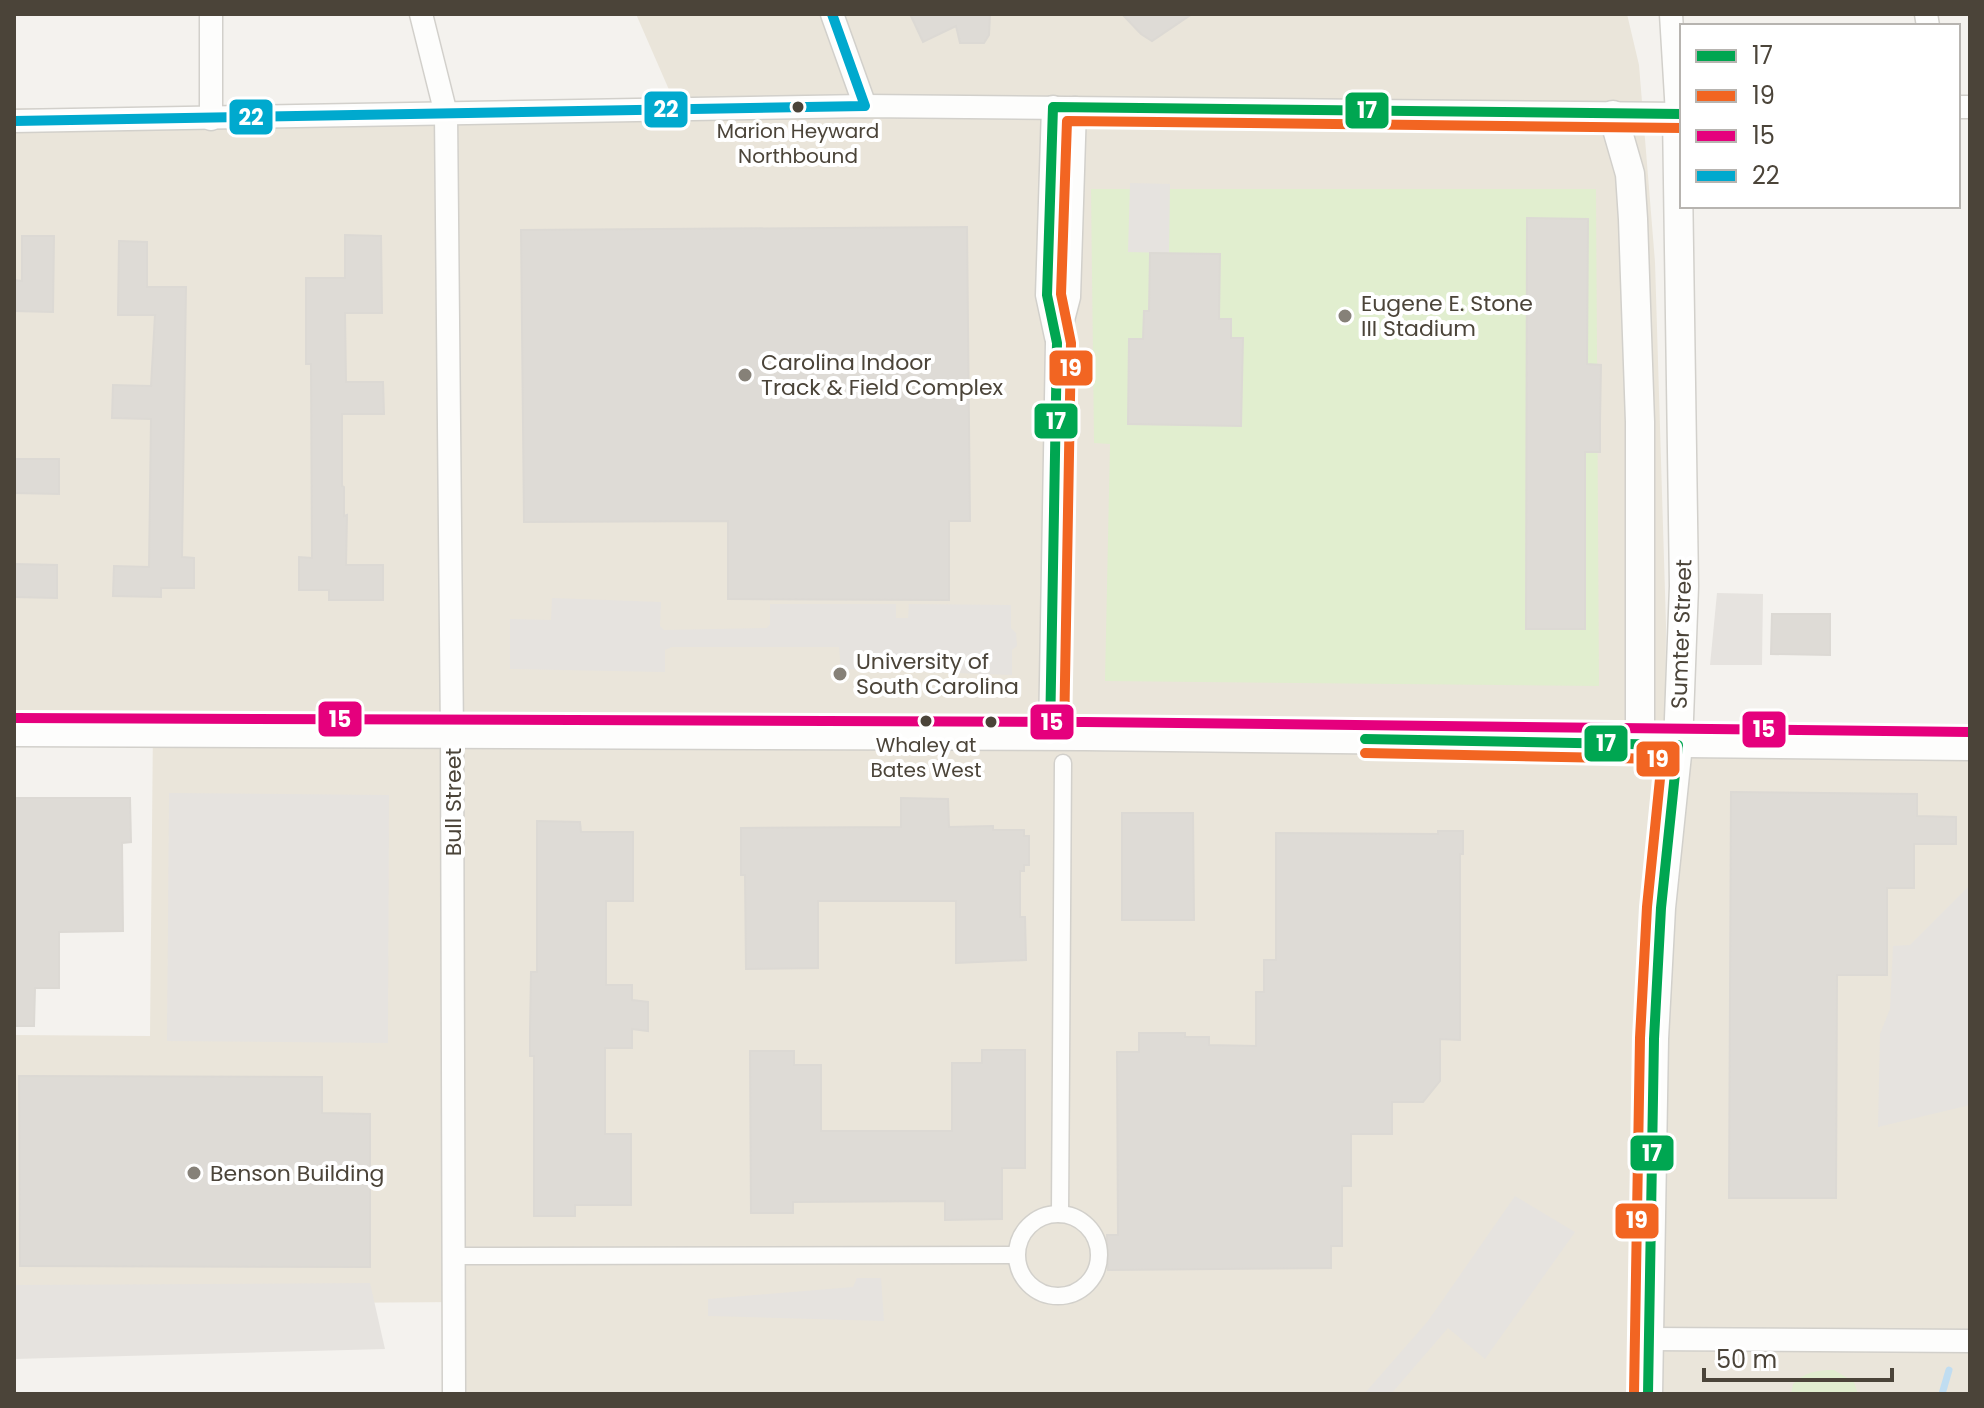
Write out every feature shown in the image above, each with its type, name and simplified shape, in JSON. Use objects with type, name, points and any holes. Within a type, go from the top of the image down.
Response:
[{"type":"street","points":[[211,14],[211,119]]},
{"type":"street","name":"Bull Street","points":[[421,14],[446,114],[454,1394]]},
{"type":"street","points":[[832,14],[865,106]]},
{"type":"street","points":[[14,121],[865,106],[1680,114],[1671,14]]},
{"type":"street","points":[[1050,736],[1057,343],[1069,297],[1064,108]]},
{"type":"street","name":"Sumter Street","points":[[1613,115],[1630,174],[1633,219],[1640,422],[1640,745]]},
{"type":"street","name":"Sumter Street","points":[[1648,1394],[1654,1039],[1661,908],[1678,745],[1684,586],[1681,208]]},
{"type":"street","points":[[14,732],[1050,736],[1640,745],[1970,746]]},
{"type":"street","points":[[1060,1214],[1063,763]]},
{"type":"street","points":[[1060,1214],[1085,1224],[1098,1247],[1098,1261],[1094,1274],[1075,1292],[1048,1295],[1026,1280],[1016,1255],[1022,1234],[1029,1225],[1038,1218],[1060,1214]]},
{"type":"street","points":[[454,1256],[1016,1255]]},
{"type":"street","points":[[1649,1339],[1970,1341]]},
{"type":"shaded area","name":"University of South Carolina","points":[[636,14],[1627,14],[1639,65],[1655,262],[1666,625],[1665,747],[1970,753],[1970,1394],[461,1394],[460,1302],[14,1305],[14,1035],[150,1036],[153,725],[14,723],[14,108],[680,115]]},
{"type":"shaded area","points":[[1130,183],[1170,184],[1169,253],[1128,252]]},
{"type":"shaded area","points":[[1717,593],[1763,594],[1762,665],[1710,665]]},
{"type":"shaded area","points":[[552,598],[661,602],[660,626],[664,630],[767,628],[770,624],[770,604],[896,604],[896,618],[908,618],[909,604],[1011,605],[1011,628],[1016,633],[1017,646],[1012,650],[1012,675],[841,669],[839,647],[672,647],[665,650],[665,672],[510,669],[510,619],[551,620]]},
{"type":"shaded area","points":[[169,793],[389,795],[388,1043],[167,1041]]},
{"type":"shaded area","points":[[1970,885],[1970,1105],[1878,1127],[1880,1034],[1890,1009],[1893,946],[1910,945]]},
{"type":"shaded area","points":[[1515,1196],[1575,1232],[1485,1359],[1448,1328],[1391,1394],[1364,1394],[1428,1321]]},
{"type":"shaded area","points":[[857,1278],[881,1278],[884,1321],[708,1316],[708,1299],[853,1287]]},
{"type":"shaded area","points":[[370,1283],[385,1349],[14,1359],[14,1285]]},
{"type":"green space","name":"Eugene E. Stone III Stadium","points":[[1091,189],[1596,189],[1599,686],[1105,681],[1110,444],[1094,443]]},
{"type":"green space","points":[[1834,1370],[1854,1382],[1858,1394],[1791,1394],[1793,1384],[1807,1374]]},
{"type":"building","points":[[910,14],[990,14],[989,35],[984,43],[960,43],[956,26],[923,42]]},
{"type":"building","points":[[1122,14],[1192,14],[1152,41]]},
{"type":"building","points":[[1527,218],[1588,219],[1587,364],[1601,365],[1600,452],[1585,452],[1585,629],[1526,629]]},
{"type":"building","name":"Carolina Indoor Track & Field Complex","points":[[967,227],[970,521],[949,521],[949,600],[728,599],[728,521],[524,522],[521,230]]},
{"type":"building","points":[[345,235],[381,236],[382,313],[345,313],[346,382],[383,382],[384,414],[342,414],[342,486],[344,516],[347,515],[346,565],[383,565],[383,600],[329,600],[329,590],[299,590],[299,557],[312,558],[311,364],[306,364],[306,278],[345,278]]},
{"type":"building","points":[[22,236],[54,236],[53,312],[14,311],[14,280],[22,281]]},
{"type":"building","points":[[119,241],[147,242],[147,287],[186,287],[182,557],[194,558],[194,588],[161,588],[161,597],[113,596],[114,566],[149,567],[151,419],[112,418],[113,385],[151,386],[155,315],[118,315]]},
{"type":"building","points":[[1150,253],[1220,254],[1219,319],[1231,319],[1231,338],[1243,338],[1241,426],[1128,424],[1129,339],[1143,339],[1144,311],[1149,311]]},
{"type":"building","points":[[14,459],[59,459],[59,494],[14,493]]},
{"type":"building","points":[[14,564],[57,565],[57,598],[14,597]]},
{"type":"building","points":[[1772,614],[1830,614],[1830,655],[1771,654]]},
{"type":"building","points":[[1731,792],[1917,794],[1917,816],[1956,817],[1956,844],[1914,844],[1914,888],[1887,888],[1887,975],[1837,975],[1836,1198],[1729,1198]]},
{"type":"building","points":[[14,798],[130,798],[131,842],[122,843],[123,931],[59,932],[59,988],[35,988],[34,1026],[14,1026]]},
{"type":"building","points":[[901,798],[948,799],[949,827],[993,826],[993,830],[1024,830],[1024,836],[1029,836],[1029,865],[1024,865],[1024,871],[1020,871],[1020,917],[1025,917],[1026,960],[956,963],[956,901],[818,901],[818,968],[746,969],[741,828],[901,827]]},
{"type":"building","points":[[1122,813],[1193,813],[1194,920],[1122,920]]},
{"type":"building","points":[[537,821],[580,822],[581,832],[633,832],[633,901],[606,901],[606,985],[632,985],[632,1000],[648,1002],[648,1031],[632,1029],[632,1048],[605,1048],[605,1134],[631,1134],[631,1205],[575,1205],[575,1216],[534,1216],[534,1056],[530,1056],[530,1030],[531,972],[537,972]]},
{"type":"building","points":[[1438,831],[1463,831],[1463,854],[1460,854],[1460,1040],[1440,1039],[1440,1081],[1423,1102],[1392,1102],[1392,1134],[1351,1134],[1351,1186],[1342,1186],[1342,1246],[1331,1246],[1331,1268],[1108,1270],[1107,1235],[1118,1235],[1117,1052],[1139,1052],[1139,1033],[1185,1033],[1185,1037],[1209,1037],[1209,1045],[1256,1046],[1256,992],[1264,992],[1264,960],[1276,960],[1276,833],[1438,834]]},
{"type":"building","points":[[982,1050],[1025,1050],[1025,1168],[1002,1168],[1002,1219],[945,1220],[945,1201],[793,1202],[793,1213],[751,1213],[750,1051],[794,1051],[794,1065],[821,1065],[821,1131],[952,1131],[952,1063],[982,1063]]},
{"type":"building","name":"Benson Building","points":[[19,1076],[322,1077],[322,1113],[370,1114],[370,1267],[20,1266]]},
{"type":"waterway","points":[[1942,1394],[1949,1370]]},
{"type":"transit line","name":"22","points":[[14,121],[865,106],[832,14]]},
{"type":"transit line","name":"17","points":[[1050,736],[1057,343],[1047,295],[1053,107],[1680,114]]},
{"type":"transit line","name":"19","points":[[1064,736],[1071,343],[1061,294],[1067,121],[1680,128]]},
{"type":"transit line","name":"15","points":[[14,718],[1085,722],[1970,732]]},
{"type":"transit line","name":"17","points":[[1365,739],[1678,745],[1661,908],[1654,1039],[1648,1394]]},
{"type":"transit line","name":"19","points":[[1365,753],[1662,759],[1647,907],[1640,1038],[1634,1394]]},
{"type":"place","name":"Marion Heyward Northbound","points":[[798,107]]},
{"type":"place","name":"Eugene E. Stone III Stadium","points":[[1345,316]]},
{"type":"place","name":"Carolina Indoor Track & Field Complex","points":[[745,375]]},
{"type":"place","name":"University of South Carolina","points":[[840,674]]},
{"type":"place","name":"Whaley at Bates West","points":[[926,721]]},
{"type":"place","name":"Benson Building","points":[[194,1173]]}]
